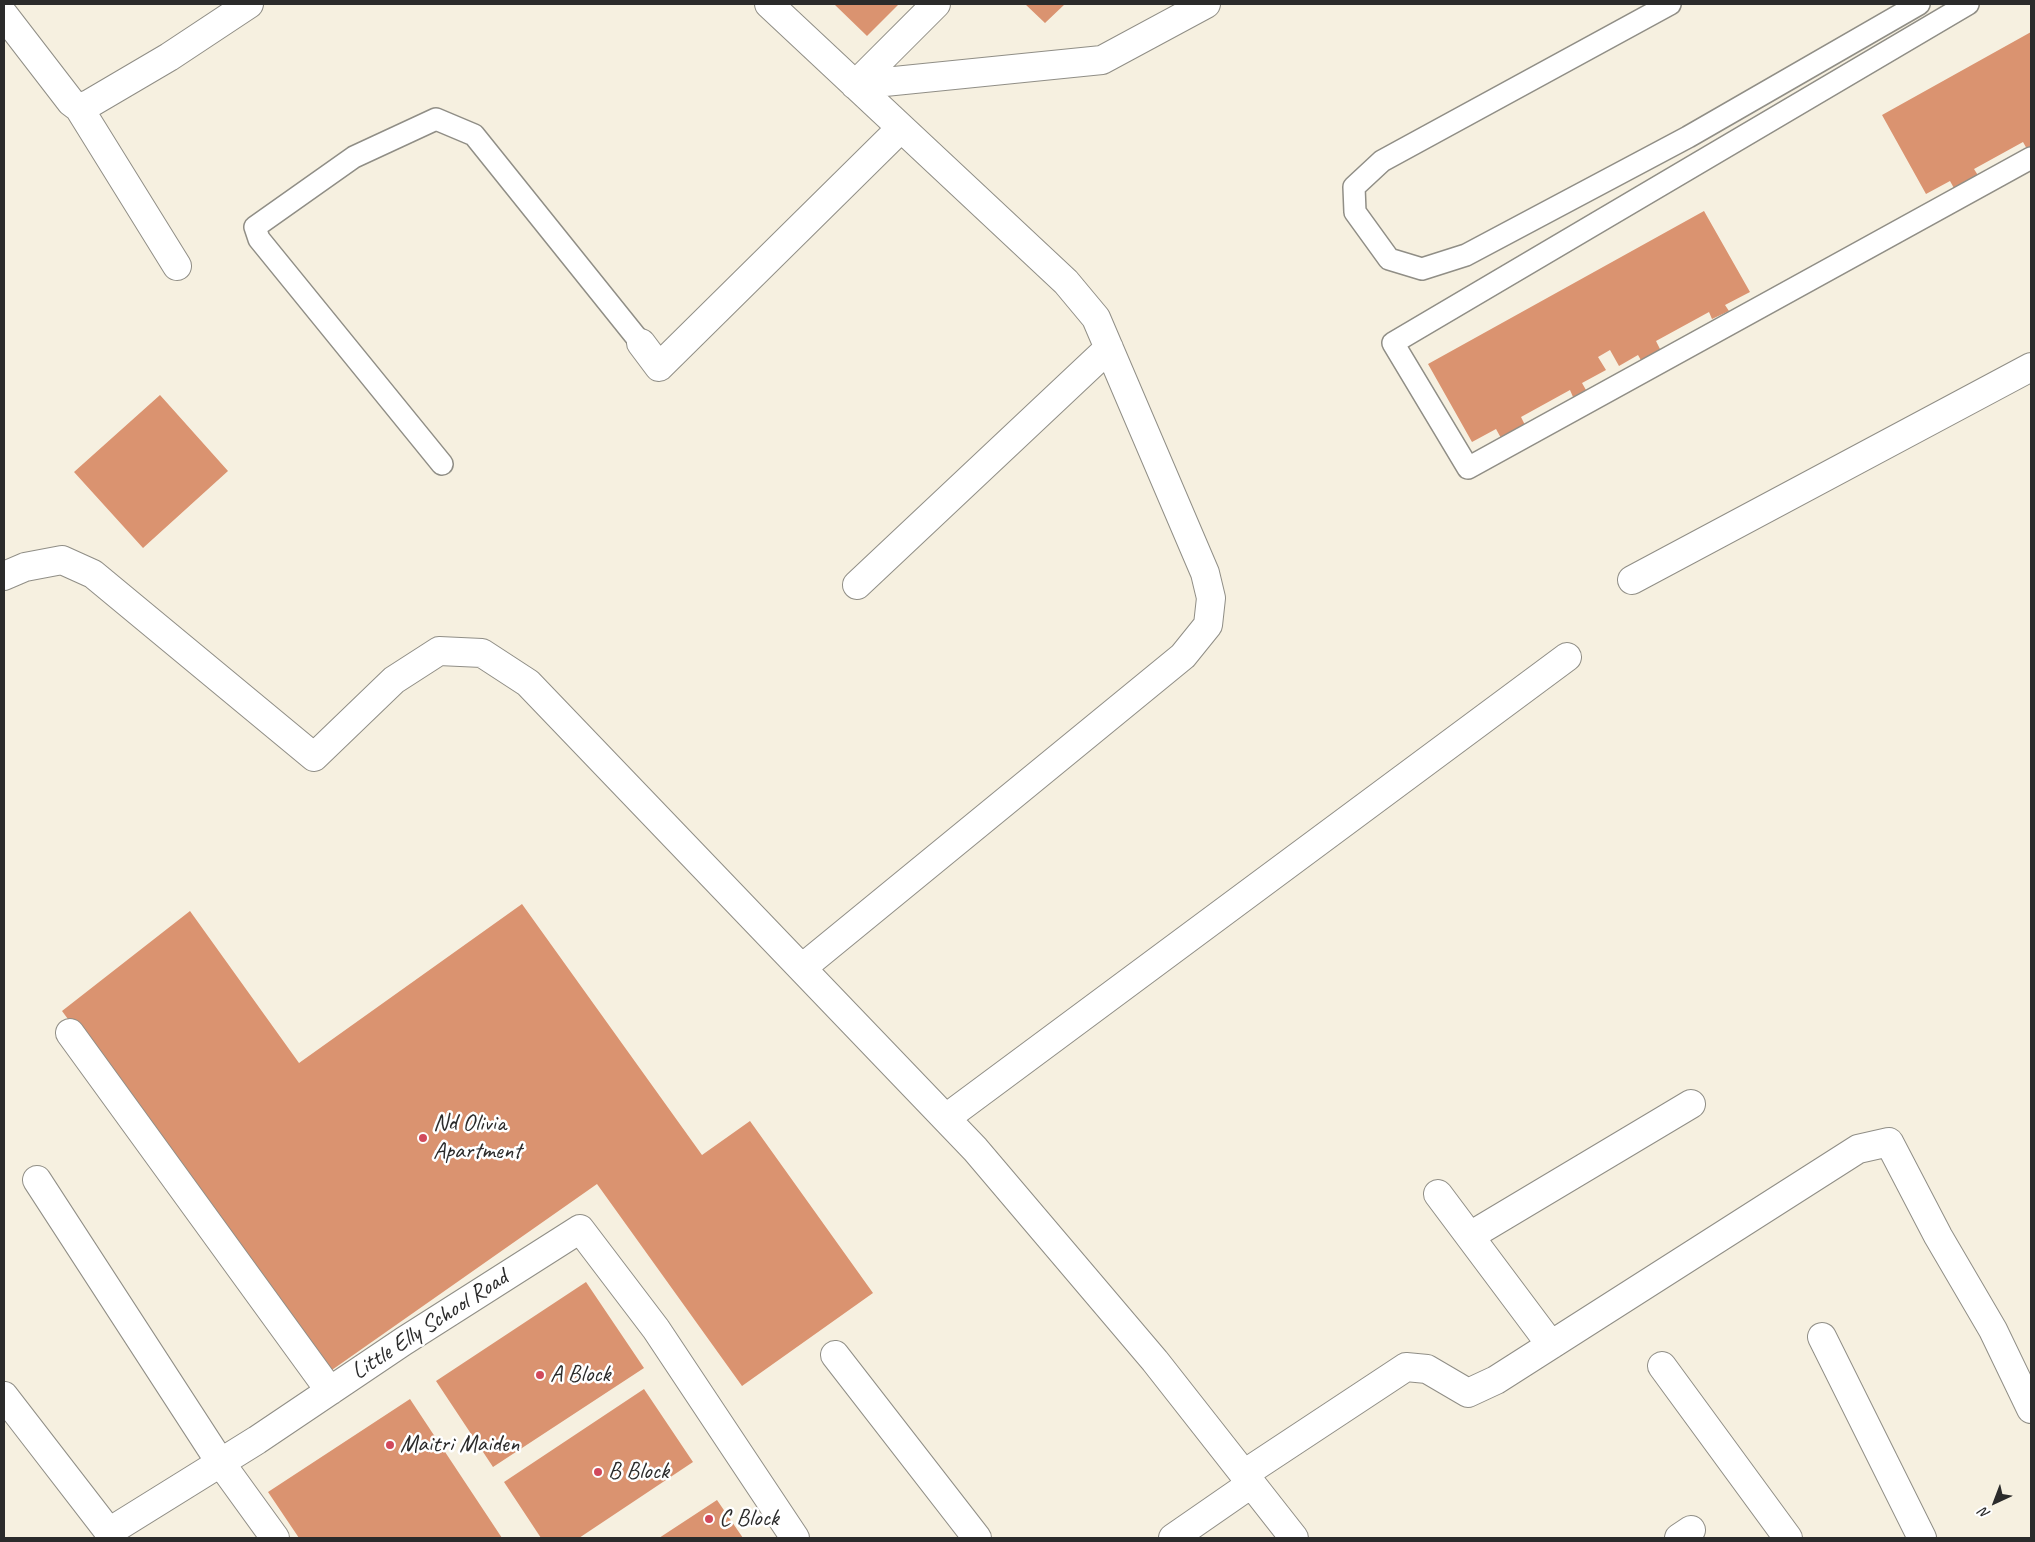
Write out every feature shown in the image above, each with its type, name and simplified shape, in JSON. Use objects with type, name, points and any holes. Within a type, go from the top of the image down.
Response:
[{"type":"street","points":[[79,108],[169,57],[249,4]]},
{"type":"street","points":[[768,4],[1066,282],[1096,318],[1205,573],[1211,598],[1208,624],[1183,656],[802,968]]},
{"type":"street","points":[[854,85],[936,4]]},
{"type":"street","points":[[854,85],[1102,60],[1206,4]]},
{"type":"street","points":[[4,15],[72,102],[79,108],[177,266]]},
{"type":"street","points":[[641,344],[659,367],[901,128]]},
{"type":"street","points":[[857,585],[1109,348]]},
{"type":"street","points":[[1632,580],[2031,367]]},
{"type":"street","points":[[4,576],[25,567],[62,560],[94,574],[314,757],[394,680],[439,650],[482,652],[528,683],[975,1149],[1155,1361],[1294,1538]]},
{"type":"street","points":[[946,1118],[1567,657]]},
{"type":"street","points":[[70,1034],[330,1390]]},
{"type":"street","points":[[1470,1236],[1691,1104]]},
{"type":"street","points":[[1173,1538],[1248,1479],[1406,1367],[1427,1369],[1468,1394],[1496,1380],[1552,1345],[1858,1149],[1890,1142],[1938,1236],[1993,1330],[2031,1409]]},
{"type":"street","points":[[37,1180],[220,1462],[274,1538]]},
{"type":"street","points":[[1438,1194],[1552,1345]]},
{"type":"street","name":"Little Elly School Road","points":[[4,1396],[111,1535],[330,1390],[580,1229],[656,1329],[795,1538]]},
{"type":"street","points":[[1822,1337],[1922,1538]]},
{"type":"street","points":[[835,1354],[978,1538]]},
{"type":"street","points":[[1662,1366],[1788,1538]]},
{"type":"lane","points":[[1670,4],[1382,160],[1354,187],[1355,212],[1388,259],[1422,270],[1466,255],[1688,137],[1919,4]]},
{"type":"lane","points":[[1968,4],[1393,343],[1468,468],[2031,158]]},
{"type":"lane","points":[[442,464],[259,239],[255,227],[354,157],[436,119],[474,135],[641,344]]},
{"type":"building","points":[[834,4],[899,4],[867,36]]},
{"type":"building","points":[[1025,4],[1065,4],[1045,23]]},
{"type":"building","points":[[2031,32],[2031,146],[2027,149],[2023,142],[1974,169],[1979,177],[1955,190],[1950,181],[1926,194],[1882,115]]},
{"type":"building","points":[[1704,211],[1750,292],[1725,305],[1729,311],[1712,319],[1709,312],[1656,341],[1661,351],[1642,362],[1638,355],[1619,366],[1610,350],[1598,357],[1606,370],[1582,383],[1586,390],[1573,397],[1570,390],[1521,417],[1525,425],[1501,438],[1496,429],[1472,442],[1428,364]]},
{"type":"building","points":[[160,395],[228,471],[143,548],[74,472]]},
{"type":"building","name":"Nd Olivia Apartment","points":[[522,904],[702,1155],[750,1121],[873,1293],[742,1386],[597,1184],[329,1372],[62,1011],[190,911],[299,1063]]},
{"type":"building","name":"A Block","points":[[586,1282],[644,1368],[493,1467],[436,1381]]},
{"type":"building","name":"B Block","points":[[644,1389],[693,1462],[579,1538],[541,1538],[504,1482]]},
{"type":"building","name":"Maitri Maiden","points":[[410,1399],[502,1538],[299,1538],[268,1492]]},
{"type":"building","name":"C Block","points":[[717,1500],[743,1538],[659,1538]]},
{"type":"place","name":"Nd Olivia Apartment","points":[[423,1138]]},
{"type":"place","name":"A Block","points":[[540,1375]]},
{"type":"place","name":"Maitri Maiden","points":[[390,1445]]},
{"type":"place","name":"B Block","points":[[598,1472]]},
{"type":"place","name":"C Block","points":[[709,1519]]}]
